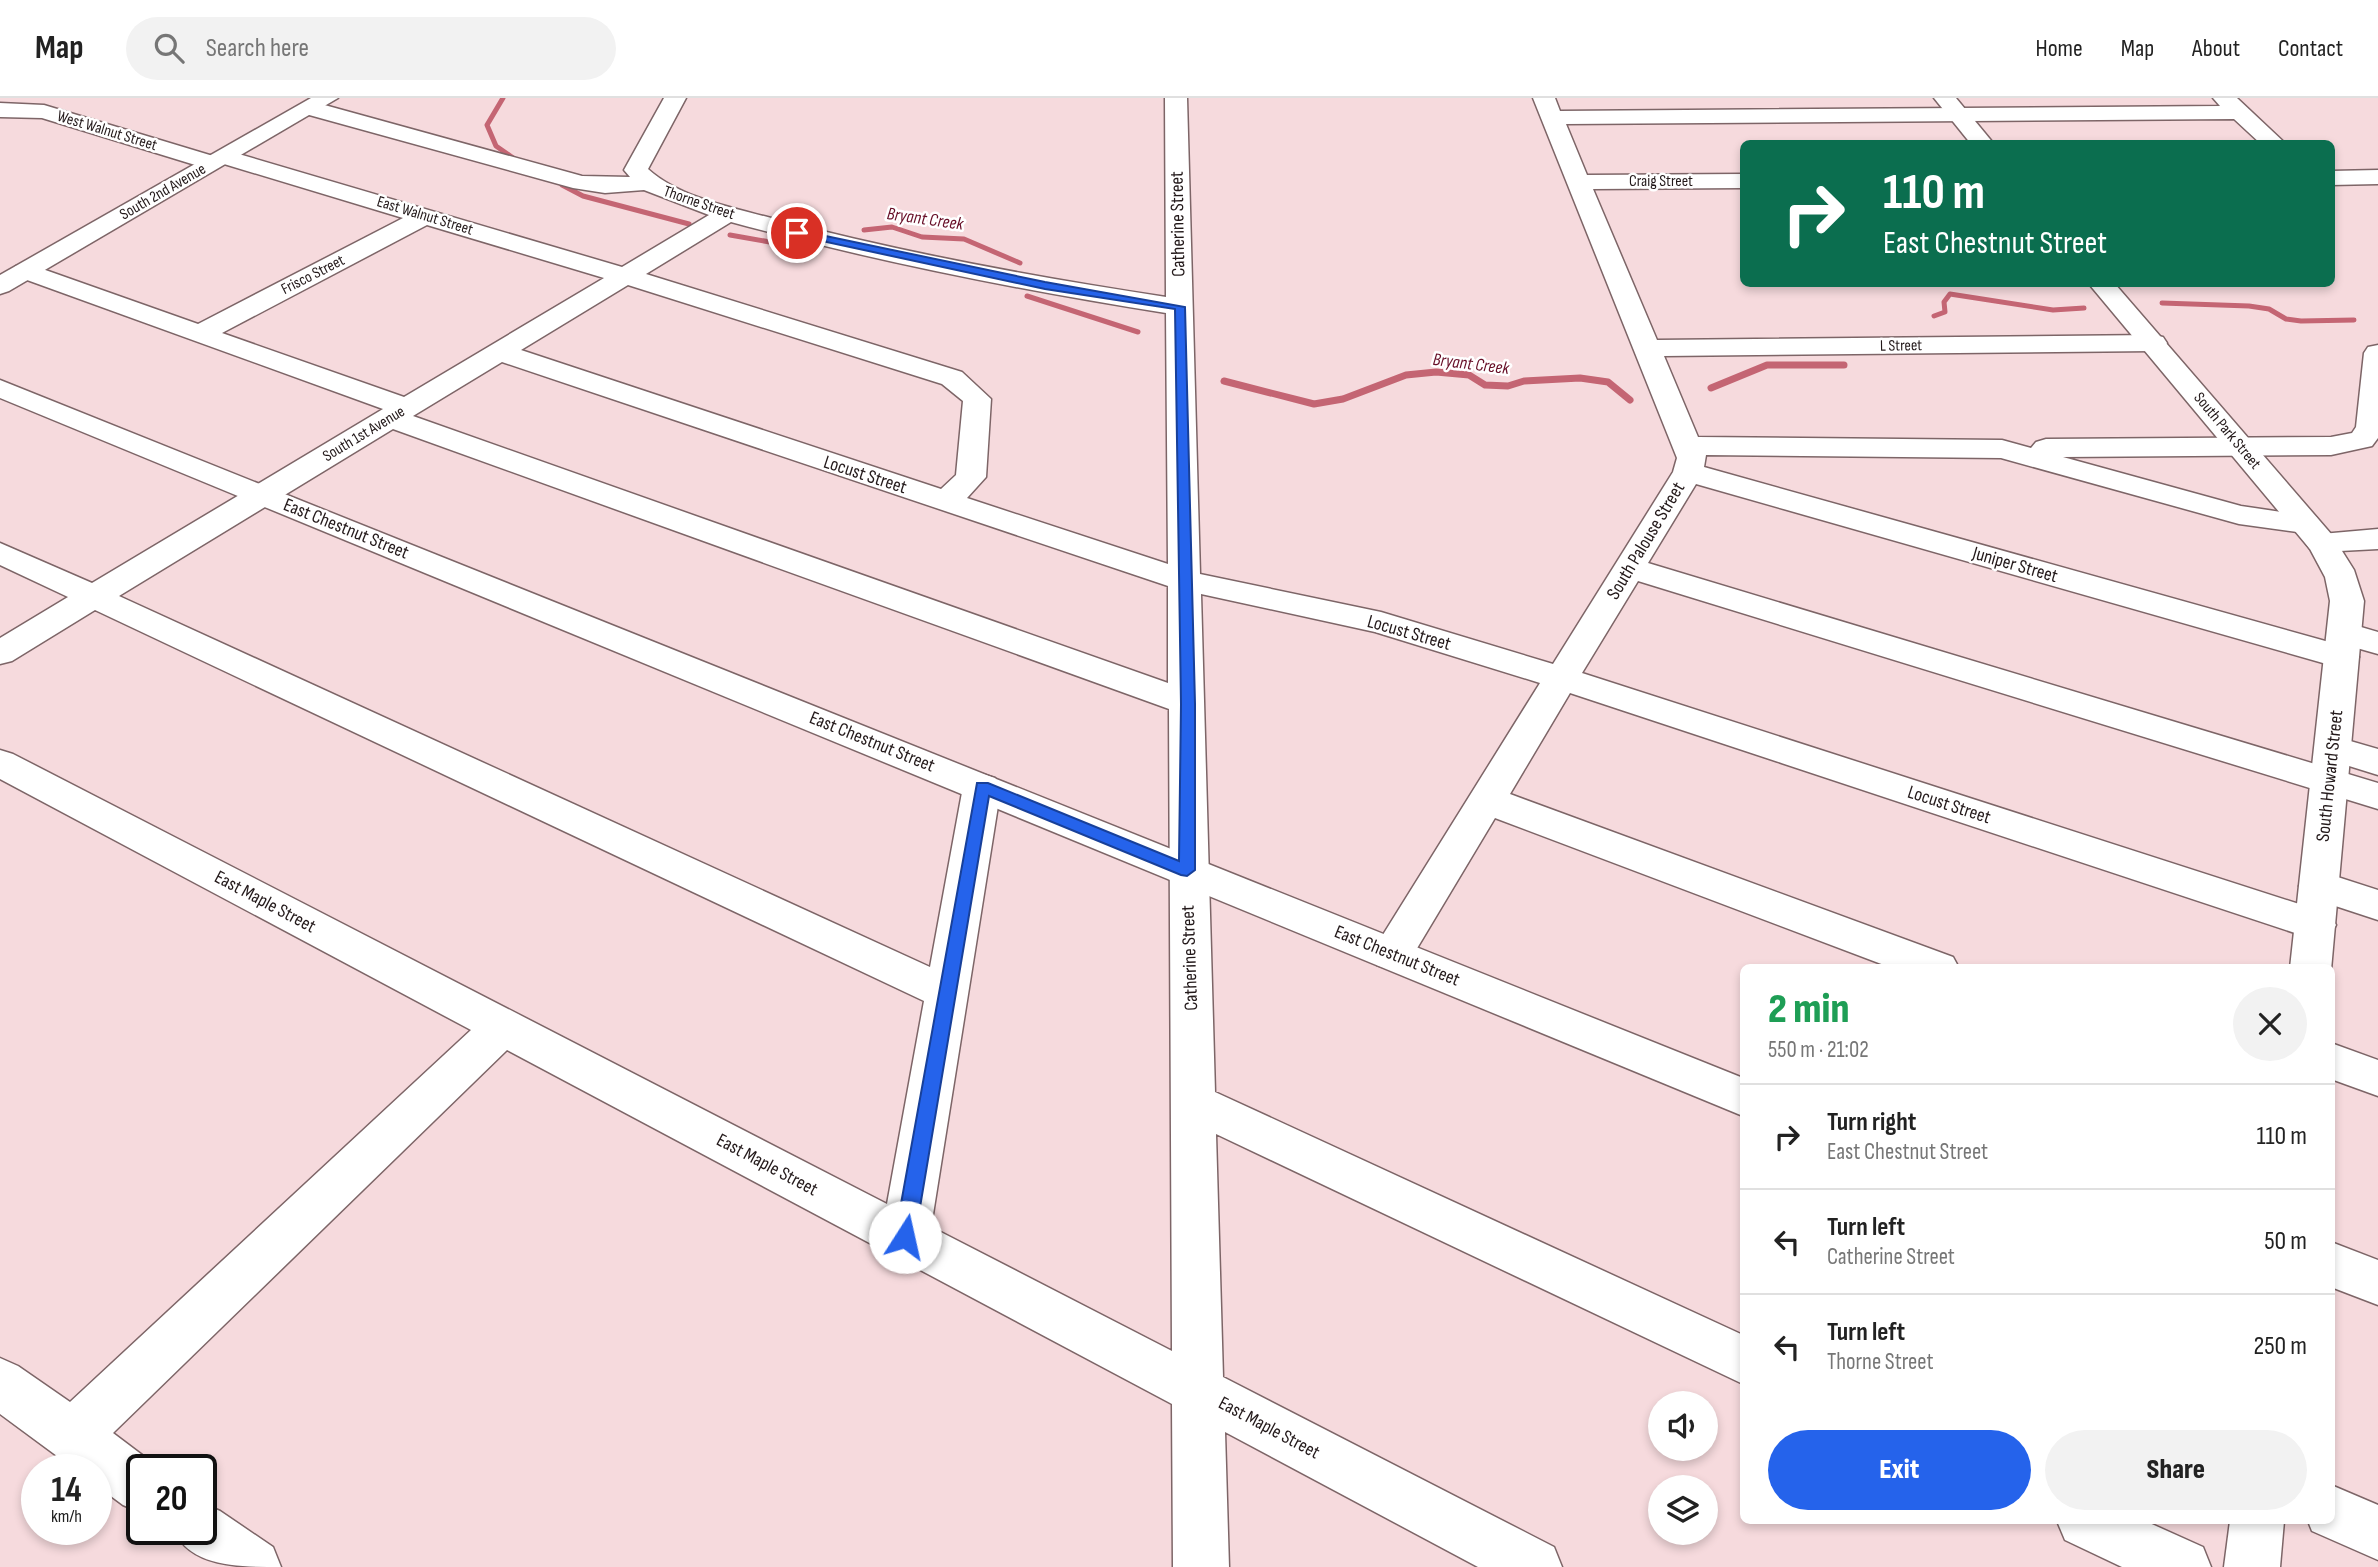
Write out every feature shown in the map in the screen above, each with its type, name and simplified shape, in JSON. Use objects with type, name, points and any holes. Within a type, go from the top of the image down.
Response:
[{"type":"street","points":[[318,103],[581,183],[605,186],[643,176],[675,98]]},
{"type":"street","name":"Catherine Street","points":[[1176,98],[1188,704],[1187,870],[1195,1103],[1196,1390],[1201,1567]]},
{"type":"street","points":[[1945,98],[1980,140]]},
{"type":"street","name":"South 2nd Avenue","points":[[0,286],[318,103]]},
{"type":"street","points":[[2271,140],[2232,105],[1960,116],[1548,108],[1648,348],[1689,459],[2002,449],[2331,446],[2370,443],[2377,366]]},
{"type":"street","name":"West Walnut Street","points":[[0,110],[44,112],[218,160]]},
{"type":"street","name":"East Walnut Street","points":[[218,160],[425,216],[952,379],[970,390],[977,399],[971,477],[946,502]]},
{"type":"street","name":"Thorne Street","points":[[643,176],[655,188],[728,214],[924,262],[1045,286],[1180,307]]},
{"type":"street","points":[[2335,177],[2378,177]]},
{"type":"street","name":"Craig Street","points":[[1579,182],[1740,181]]},
{"type":"street","name":"South 1st Avenue","points":[[0,653],[728,214]]},
{"type":"street","name":"Frisco Street","points":[[201,333],[425,216]]},
{"type":"street","points":[[25,271],[201,333],[398,413],[1188,704]]},
{"type":"street","name":"South Park Street","points":[[2105,287],[2313,533],[2340,570],[2345,584]]},
{"type":"street","name":"L Street","points":[[1648,348],[2152,343]]},
{"type":"street","name":"Locust Street","points":[[499,352],[1185,581],[1381,624],[1561,678],[2316,925]]},
{"type":"street","name":"East Chestnut Street","points":[[0,388],[1740,1096]]},
{"type":"street","points":[[2002,449],[2313,533],[2378,538]]},
{"type":"street","name":"South Palouse Street","points":[[1392,954],[1630,568],[1689,459]]},
{"type":"street","name":"Juniper Street","points":[[1689,459],[2355,644]]},
{"type":"street","points":[[0,553],[949,994]]},
{"type":"street","points":[[1630,568],[2331,765],[2378,796]]},
{"type":"street","name":"South Howard Street","points":[[2311,964],[2331,765],[2355,644],[2345,584]]},
{"type":"street","points":[[2331,765],[2378,762]]},
{"type":"street","name":"East Maple Street","points":[[0,763],[1534,1567]]},
{"type":"street","points":[[905,1237],[949,994],[982,787]]},
{"type":"street","points":[[1487,800],[1927,964]]},
{"type":"street","points":[[2319,886],[2378,905]]},
{"type":"street","points":[[72,1436],[503,1027]]},
{"type":"street","points":[[2335,1062],[2378,1078]]},
{"type":"street","points":[[1195,1103],[1740,1359]]},
{"type":"street","points":[[2335,1266],[2378,1283]]},
{"type":"street","points":[[0,1382],[126,1475]]},
{"type":"street","points":[[2335,1514],[2378,1532]]},
{"type":"street","points":[[2090,1524],[2183,1567]]},
{"type":"street","points":[[2252,1567],[2257,1524]]},
{"type":"street","points":[[217,1541],[253,1567]]},
{"type":"waterway","name":"Bryant Creek","points":[[503,98],[487,125],[496,146],[516,160]]},
{"type":"waterway","name":"Bryant Creek","points":[[562,185],[583,196],[689,224]]},
{"type":"waterway","name":"Bryant Creek","points":[[864,230],[892,227],[922,237],[964,239],[1020,263]]},
{"type":"waterway","name":"Bryant Creek","points":[[730,235],[793,246]]},
{"type":"waterway","name":"Bryant Creek","points":[[1934,316],[1945,312],[1944,302],[1950,294],[2053,310],[2084,308]]},
{"type":"waterway","name":"Bryant Creek","points":[[1027,296],[1138,332]]},
{"type":"waterway","name":"Bryant Creek","points":[[2162,303],[2249,306],[2269,309],[2286,319],[2301,321],[2354,320]]},
{"type":"waterway","name":"Bryant Creek","points":[[1711,388],[1767,365],[1844,365]]},
{"type":"waterway","name":"Bryant Creek","points":[[1224,381],[1314,404],[1343,399],[1406,375],[1436,372],[1469,375],[1485,385],[1508,386],[1524,381],[1580,378],[1608,382],[1630,400]]},
{"type":"route","points":[[797,233],[1045,286],[1180,307],[1188,704],[1187,870],[982,787],[949,994],[905,1237]]}]
